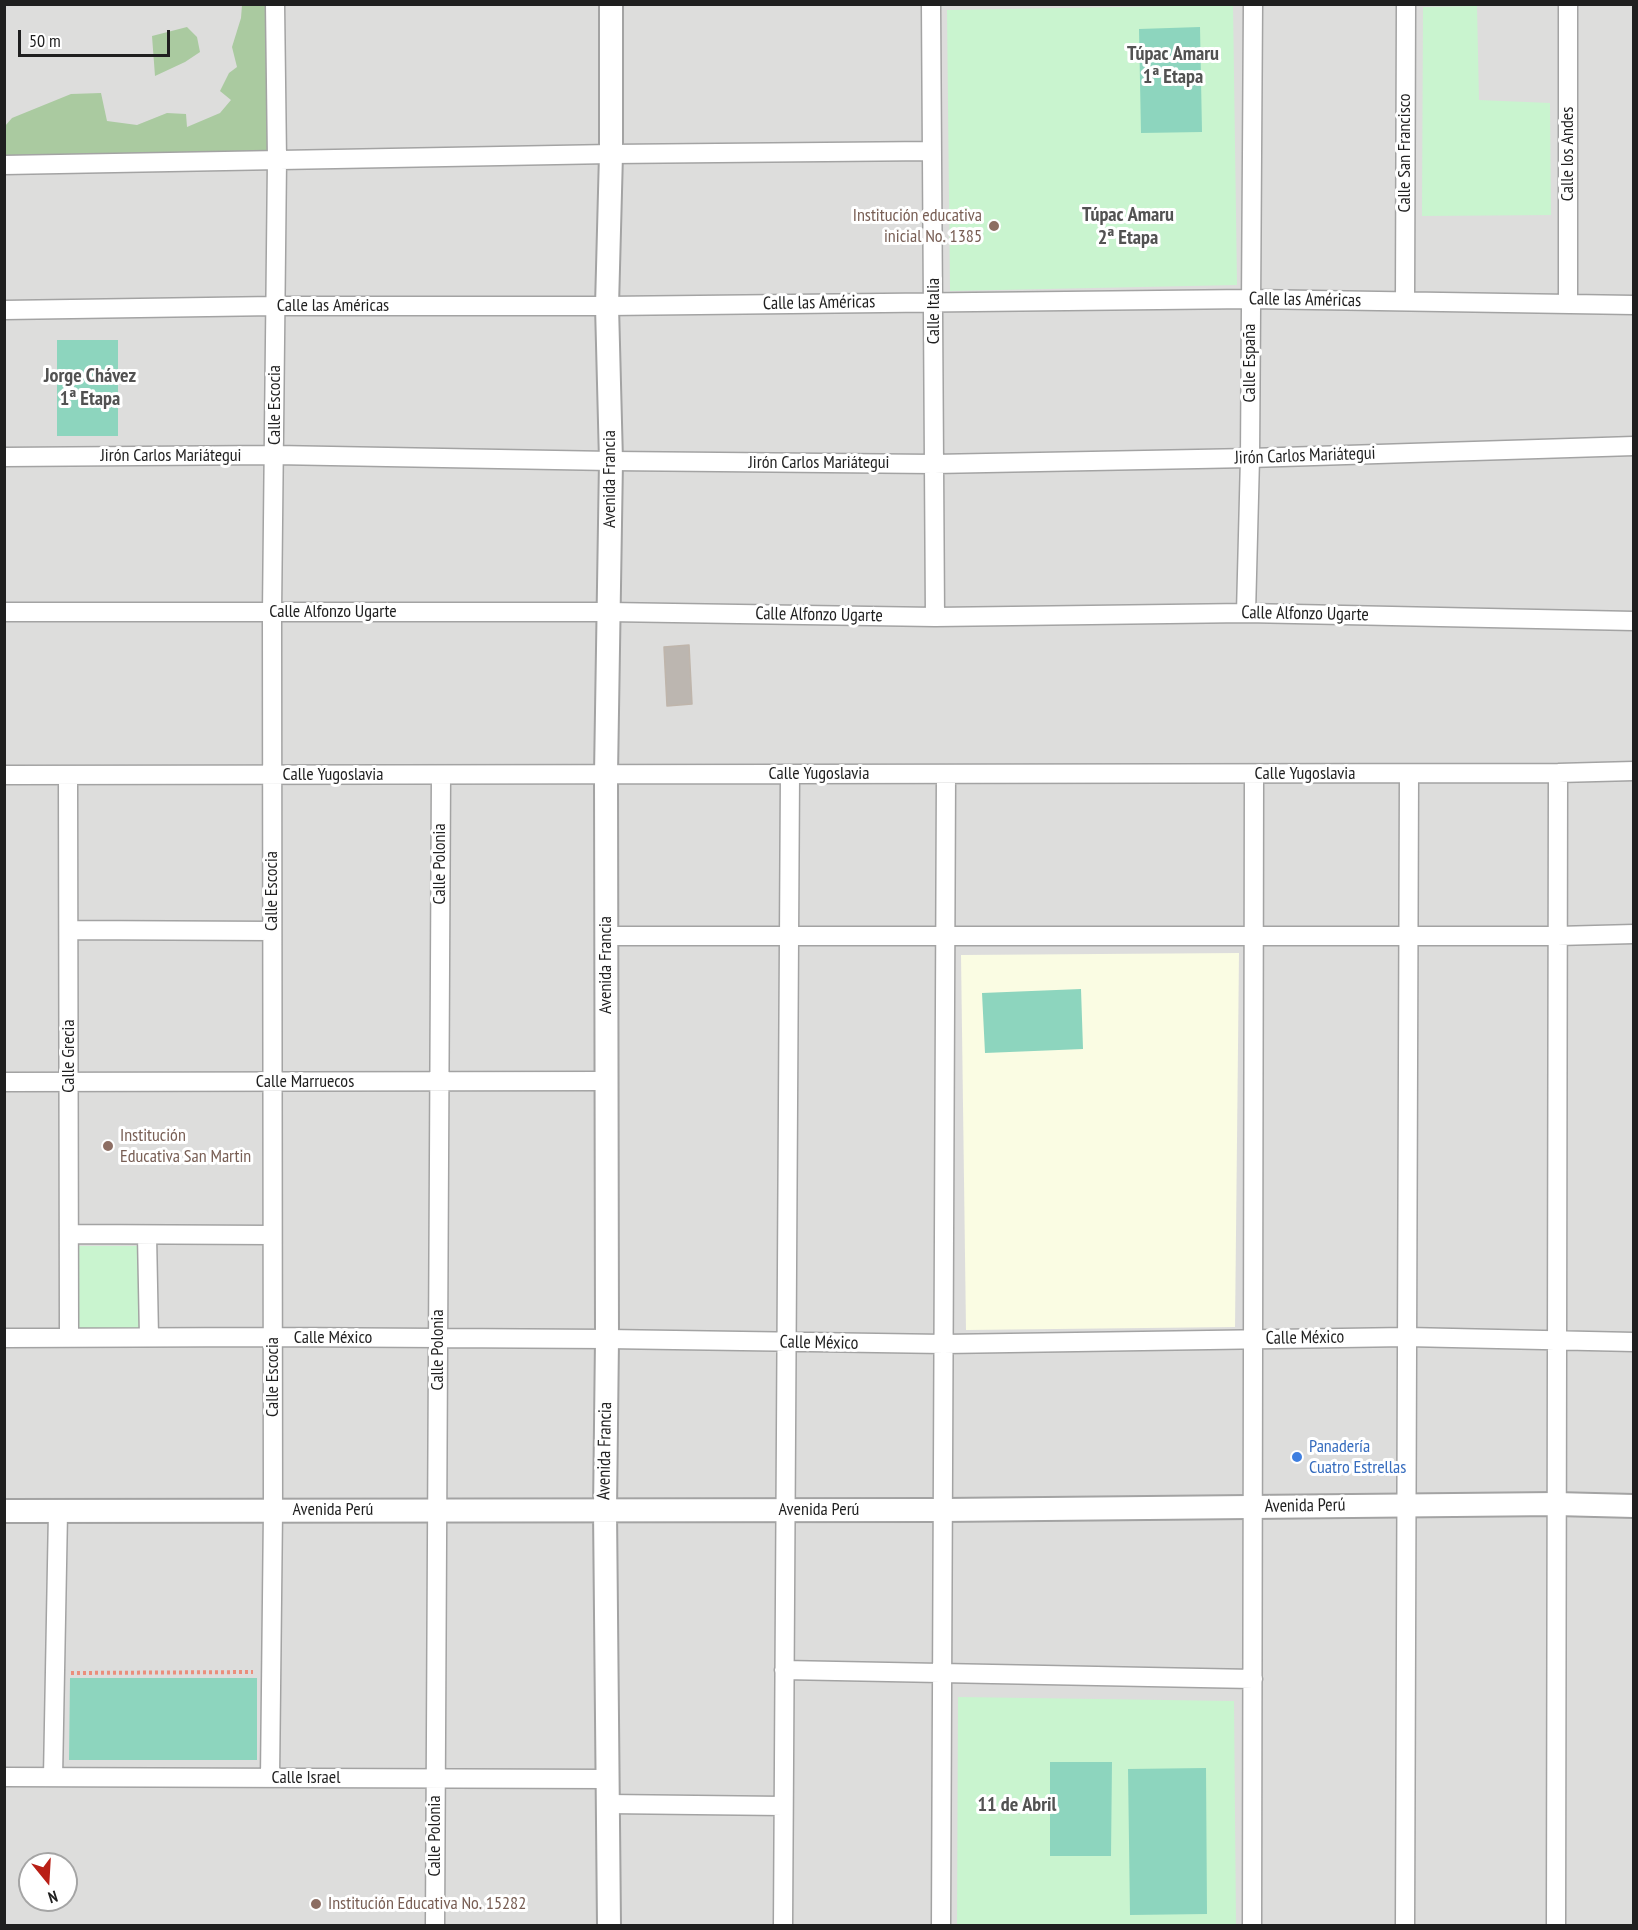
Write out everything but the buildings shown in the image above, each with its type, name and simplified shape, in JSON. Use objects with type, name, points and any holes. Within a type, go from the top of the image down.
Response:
[{"type":"street","name":"Calle Escocia","points":[[270,1778],[273,1510],[272,612],[277,160],[275,4]]},
{"type":"street","name":"Avenida Francia","points":[[609,1926],[605,1510],[606,774],[611,461],[607,306],[611,153],[611,4]]},
{"type":"street","name":"Calle Italia","points":[[932,4],[936,617]]},
{"type":"street","name":"Calle España","points":[[1246,613],[1250,458],[1253,4]]},
{"type":"street","name":"Calle San Francisco","points":[[1404,301],[1406,4]]},
{"type":"street","name":"Calle los Andes","points":[[1568,4],[1568,304]]},
{"type":"street","points":[[4,165],[611,153],[933,151]]},
{"type":"street","name":"Calle las Américas","points":[[4,310],[1250,299],[1634,305]]},
{"type":"street","name":"Jirón Carlos Mariátegui","points":[[4,457],[275,455],[934,464],[1250,458],[1634,446]]},
{"type":"street","name":"Calle Alfonzo Ugarte","points":[[4,612],[608,612],[936,617],[1246,613],[1634,621]]},
{"type":"street","name":"Calle Yugoslavia","points":[[4,775],[1409,774],[1634,771]]},
{"type":"street","points":[[1556,1926],[1558,773]]},
{"type":"street","points":[[783,1926],[790,774]]},
{"type":"street","points":[[941,1926],[946,774]]},
{"type":"street","points":[[1252,1926],[1254,774]]},
{"type":"street","points":[[1405,1926],[1409,774]]},
{"type":"street","name":"Calle Grecia","points":[[68,775],[69,1337]]},
{"type":"street","name":"Calle Polonia","points":[[435,1926],[441,775]]},
{"type":"street","points":[[69,930],[272,931]]},
{"type":"street","points":[[606,936],[1557,936],[1634,934]]},
{"type":"street","name":"Calle Marruecos","points":[[4,1082],[606,1081]]},
{"type":"street","points":[[69,1234],[272,1235]]},
{"type":"street","points":[[147,1234],[149,1337]]},
{"type":"street","name":"Calle México","points":[[4,1338],[273,1337],[944,1344],[1407,1337],[1634,1342]]},
{"type":"street","name":"Avenida Perú","points":[[4,1511],[943,1510],[1406,1504],[1634,1506]]},
{"type":"street","points":[[54,1777],[57,1512]]},
{"type":"street","points":[[784,1670],[1253,1679]]},
{"type":"street","name":"Calle Israel","points":[[4,1776],[607,1779]]},
{"type":"street","points":[[608,1804],[783,1806]]},
{"type":"path","points":[[55,1672],[272,1672]]},
{"type":"shaded area","points":[[5,5],[1633,5],[1633,1925],[5,1926]]},
{"type":"shaded area","points":[[1239,953],[1235,1327],[966,1330],[961,955]]},
{"type":"green space","points":[[242,5],[273,5],[277,160],[5,159],[5,126],[12,118],[71,94],[101,93],[107,121],[137,125],[167,113],[186,114],[187,127],[220,113],[231,100],[220,91],[229,73],[237,67],[232,47],[241,18]]},
{"type":"green space","points":[[1233,5],[1237,285],[950,291],[947,10]]},
{"type":"green space","points":[[1477,6],[1479,100],[1550,103],[1551,215],[1422,216],[1423,7]]},
{"type":"green space","points":[[187,27],[197,37],[200,52],[155,76],[152,36]]},
{"type":"green space","points":[[1200,27],[1202,132],[1141,133],[1139,29]]},
{"type":"green space","points":[[57,340],[118,340],[118,436],[57,436]]},
{"type":"green space","points":[[1081,989],[1083,1049],[985,1053],[982,993]]},
{"type":"green space","points":[[77,1246],[143,1246],[145,1330],[78,1331]]},
{"type":"green space","points":[[70,1678],[257,1678],[257,1760],[69,1760]]},
{"type":"green space","points":[[958,1697],[1234,1701],[1236,1925],[957,1926]]},
{"type":"green space","points":[[1050,1762],[1112,1762],[1111,1856],[1050,1856]]},
{"type":"green space","points":[[1206,1768],[1207,1914],[1130,1915],[1128,1769]]},
{"type":"place","name":"Institución educativa inicial No. 1385","points":[[994,226]]},
{"type":"place","name":"Institución Educativa San Martin","points":[[108,1146]]},
{"type":"place","name":"Panadería Cuatro Estrellas","points":[[1297,1457]]},
{"type":"place","name":"Institución Educativa No. 15282","points":[[316,1904]]},
{"type":"district","name":"Túpac Amaru 1ª Etapa","points":[[1173,66]]},
{"type":"district","name":"Túpac Amaru 2ª Etapa","points":[[1128,226]]},
{"type":"district","name":"Jorge Chávez 1ª Etapa","points":[[90,388]]},
{"type":"district","name":"11 de Abril","points":[[1017,1805]]}]
